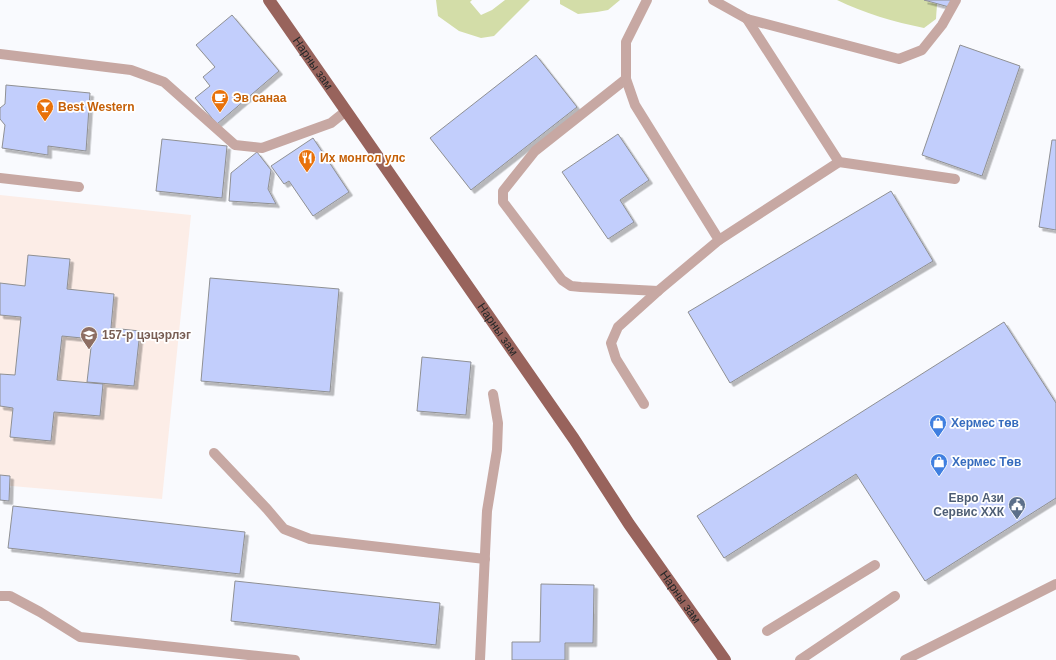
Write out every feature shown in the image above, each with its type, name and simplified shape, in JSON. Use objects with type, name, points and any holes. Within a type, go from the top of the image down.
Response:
[{"type":"main road","name":"Нарны зам","points":[[269,0],[574,439],[629,524],[725,660]]},
{"type":"lane","points":[[647,0],[626,42],[626,79],[635,105],[719,240]]},
{"type":"lane","points":[[713,0],[747,19],[899,59],[922,50],[942,25],[956,0]]},
{"type":"lane","points":[[747,19],[839,162]]},
{"type":"lane","points":[[0,54],[131,70],[164,82],[235,145],[262,148],[331,123],[346,111]]},
{"type":"lane","points":[[626,79],[535,151],[503,191],[503,202],[562,280],[571,286],[658,290]]},
{"type":"lane","points":[[644,404],[616,359],[611,343],[618,327],[658,290],[719,240],[839,162],[955,179]]},
{"type":"lane","points":[[0,178],[79,187]]},
{"type":"lane","points":[[480,660],[487,511],[497,450],[498,423],[493,394]]},
{"type":"lane","points":[[214,453],[284,529],[310,539],[484,560]]},
{"type":"lane","points":[[767,631],[875,565]]},
{"type":"lane","points":[[905,660],[1056,584]]},
{"type":"lane","points":[[0,596],[10,596],[40,612],[80,637],[295,660]]},
{"type":"lane","points":[[800,660],[895,596]]},
{"type":"shaded area","name":"157-р цэцэрлэг","points":[[0,195],[191,215],[162,499],[0,485]]},
{"type":"green space","points":[[436,0],[472,0],[470,2],[481,15],[492,10],[505,0],[530,0],[494,36],[481,38],[459,31],[438,16]]},
{"type":"green space","points":[[560,0],[620,0],[608,10],[578,14],[560,4]]},
{"type":"green space","points":[[837,0],[924,0],[937,4],[936,19],[924,28],[879,17]]},
{"type":"building","points":[[924,0],[951,0],[949,7]]},
{"type":"building","points":[[232,15],[279,71],[217,124],[195,98],[210,86],[203,77],[215,67],[196,45]]},
{"type":"building","points":[[960,45],[1020,66],[982,176],[922,155]]},
{"type":"building","points":[[536,55],[577,107],[471,190],[430,138]]},
{"type":"building","name":"Best Western","points":[[6,85],[90,93],[86,151],[48,146],[48,155],[2,148],[5,125],[0,119],[0,108],[5,104]]},
{"type":"building","points":[[618,134],[649,180],[620,200],[634,222],[608,239],[562,172]]},
{"type":"building","name":"Их монгол улс","points":[[313,138],[349,192],[313,216],[289,181],[284,184],[271,166]]},
{"type":"building","points":[[162,139],[227,146],[222,198],[156,191]]},
{"type":"building","points":[[1052,140],[1056,140],[1056,230],[1039,227]]},
{"type":"building","points":[[257,152],[271,170],[268,189],[276,204],[229,201],[231,173]]},
{"type":"building","points":[[891,191],[933,261],[730,383],[688,312]]},
{"type":"building","points":[[28,255],[70,259],[67,289],[114,294],[111,328],[140,331],[134,386],[87,382],[92,339],[62,336],[57,380],[103,384],[100,416],[54,412],[51,441],[10,437],[13,408],[0,406],[0,374],[15,375],[21,317],[0,315],[0,283],[25,286]]},
{"type":"building","points":[[210,278],[339,289],[330,392],[201,381]]},
{"type":"building","name":"Хермес төв","points":[[1004,322],[1056,403],[1056,498],[925,581],[856,474],[724,558],[697,516]]},
{"type":"building","points":[[422,357],[471,362],[466,415],[417,411]]},
{"type":"building","points":[[0,475],[10,476],[9,501],[0,500]]},
{"type":"building","points":[[13,506],[245,532],[240,574],[8,548]]},
{"type":"building","points":[[235,581],[440,603],[436,645],[231,621]]},
{"type":"building","points":[[541,584],[594,585],[593,643],[565,643],[565,660],[512,660],[512,642],[540,642]]},
{"type":"place","name":"Эв санаа","points":[[220,113]]},
{"type":"place","name":"Best Western","points":[[45,122]]},
{"type":"place","name":"Их монгол улс","points":[[307,173]]},
{"type":"place","name":"157-р цэцэрлэг","points":[[89,350]]},
{"type":"place","name":"Хермес төв","points":[[938,438]]},
{"type":"place","name":"Хермес Төв","points":[[939,477]]},
{"type":"place","name":"Евро Ази Сервис ХХК","points":[[1017,520]]}]
